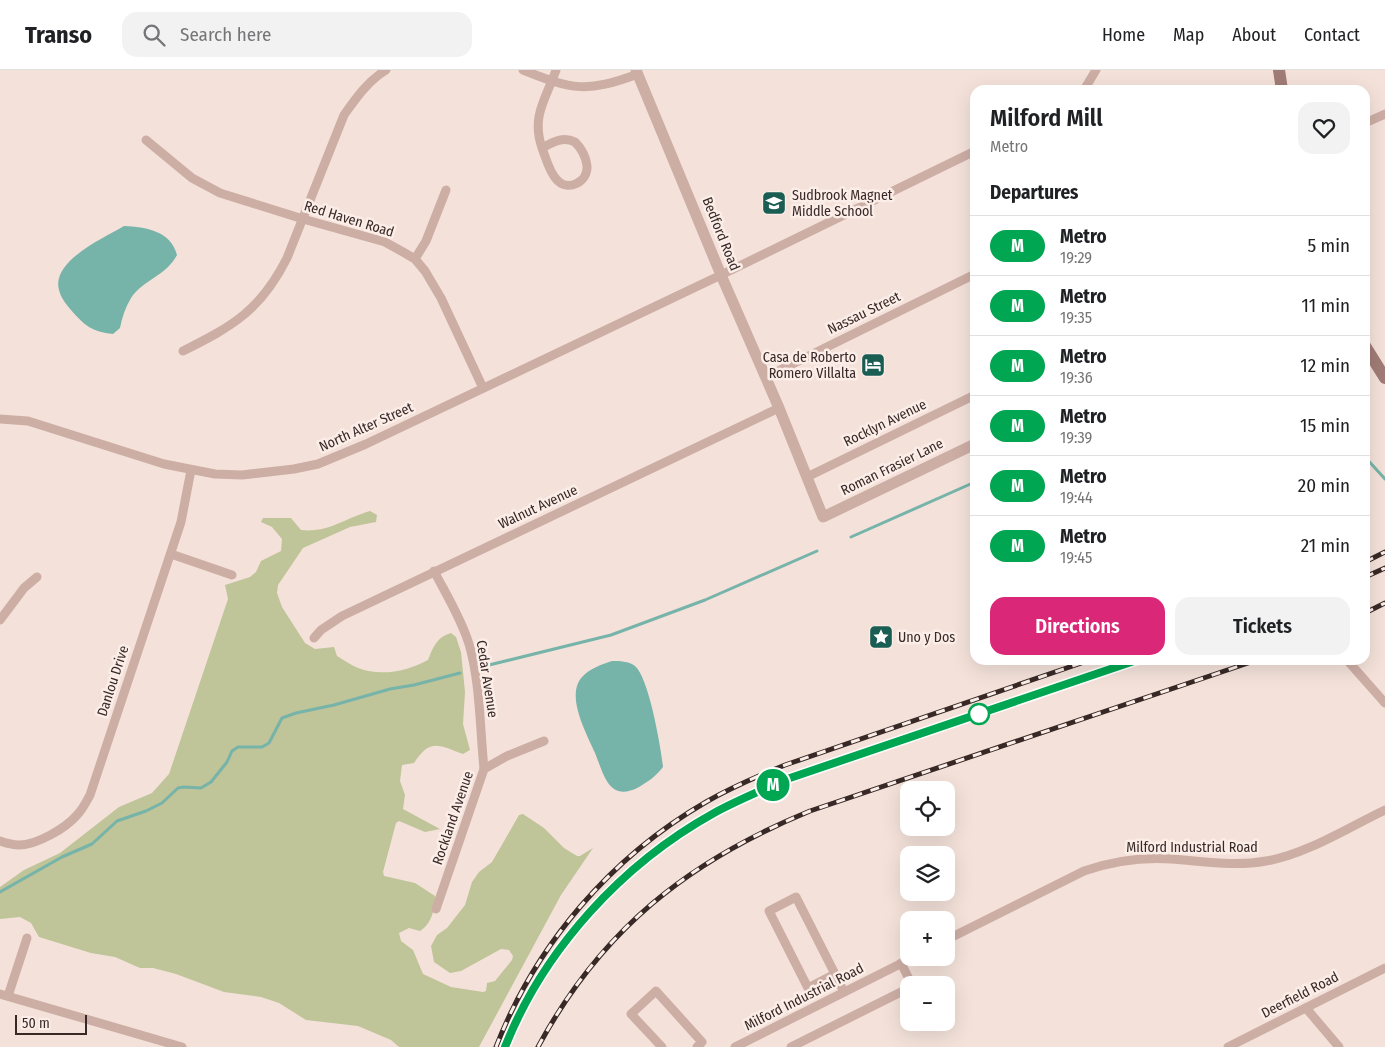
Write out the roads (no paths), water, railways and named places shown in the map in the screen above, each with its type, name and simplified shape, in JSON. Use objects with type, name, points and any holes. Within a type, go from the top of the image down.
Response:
[{"type":"main road","points":[[1279,70],[1281,85]]},
{"type":"main road","points":[[1370,354],[1385,378]]},
{"type":"street","points":[[183,351],[228,327],[242,317],[267,292],[287,258],[344,116],[366,85],[386,70]]},
{"type":"street","points":[[523,70],[552,82],[579,88],[596,87],[612,83],[637,72]]},
{"type":"street","points":[[542,148],[563,139],[575,142],[584,155],[587,165],[583,179],[578,184],[572,186],[559,183],[554,178],[542,148],[537,134],[540,112],[556,70]]},
{"type":"street","points":[[1087,85],[1096,70]]},
{"type":"street","name":"Bedford Road","points":[[637,72],[823,517]]},
{"type":"street","points":[[1370,121],[1385,114]]},
{"type":"street","name":"Red Haven Road","points":[[146,140],[192,178],[206,187],[227,196],[303,220],[385,242],[415,259],[434,284],[483,388]]},
{"type":"street","name":"North Alter Street","points":[[0,419],[28,421],[164,464],[215,474],[242,474],[285,470],[318,464],[366,444],[970,152]]},
{"type":"street","points":[[415,259],[426,241],[446,190]]},
{"type":"street","name":"Nassau Street","points":[[766,377],[970,276]]},
{"type":"street","name":"Rocklyn Avenue","points":[[807,477],[970,397]]},
{"type":"street","name":"Walnut Avenue","points":[[314,638],[321,630],[342,616],[779,408]]},
{"type":"street","name":"Roman Frasier Lane","points":[[823,517],[970,446]]},
{"type":"street","name":"Danlou Drive","points":[[0,841],[19,845],[41,840],[66,825],[76,816],[90,795],[181,522],[191,470]]},
{"type":"street","points":[[170,554],[232,575]]},
{"type":"street","name":"Cedar Avenue","points":[[434,571],[468,642],[475,676],[484,769]]},
{"type":"street","points":[[0,620],[18,596],[37,576]]},
{"type":"street","points":[[1351,665],[1385,703]]},
{"type":"street","name":"Rockland Avenue","points":[[436,909],[484,769],[507,756],[544,741]]},
{"type":"street","name":"Milford Industrial Road","points":[[955,936],[1084,871],[1104,864],[1143,858],[1244,864],[1266,861],[1308,848],[1385,810]]},
{"type":"street","points":[[835,974],[808,988],[769,912],[796,898],[835,974],[844,992]]},
{"type":"street","points":[[27,938],[4,995],[182,1047]]},
{"type":"street","name":"Milford Industrial Road","points":[[735,1047],[900,964]]},
{"type":"street","name":"Deerfield Road","points":[[1228,1047],[1385,968]]},
{"type":"street","points":[[662,1047],[631,1014],[656,991],[702,1042],[697,1047]]},
{"type":"street","points":[[792,1047],[900,993]]},
{"type":"street","points":[[1306,1008],[1339,1047]]},
{"type":"water","points":[[124,226],[149,229],[156,232],[169,240],[177,255],[167,268],[142,286],[131,298],[120,328],[113,334],[99,332],[80,320],[64,301],[59,290],[59,279],[63,269],[71,260],[93,244]]},
{"type":"water","points":[[612,661],[630,663],[640,673],[654,714],[663,767],[643,785],[621,792],[614,789],[605,778],[579,715],[576,694],[577,685],[585,674],[600,665]]},
{"type":"waterway","points":[[1370,462],[1385,479]]},
{"type":"waterway","points":[[851,537],[970,484]]},
{"type":"waterway","points":[[485,666],[611,635],[705,600],[817,551]]},
{"type":"waterway","points":[[0,892],[62,857],[92,844],[117,821],[162,803],[178,788],[201,788],[211,782],[227,762],[232,751],[238,747],[262,747],[269,743],[282,718],[390,689],[460,673]]},
{"type":"railway","points":[[1370,560],[1385,552]]},
{"type":"railway","points":[[1370,575],[1385,568]]},
{"type":"railway","points":[[1370,610],[1385,603]]},
{"type":"railway","points":[[496,1047],[532,973],[580,906],[639,849],[671,824],[726,791],[785,765],[1075,665]]},
{"type":"railway","points":[[505,1047],[521,1011],[541,976],[564,943],[590,912],[618,884],[648,857],[680,834],[732,803],[790,778],[1122,665]]},
{"type":"railway","points":[[538,1047],[563,1005],[590,968],[620,934],[652,904],[687,877],[725,853],[766,831],[810,811],[1242,665]]},
{"type":"metro line","name":"M","points":[[505,1047],[526,1002],[550,963],[598,904],[621,880],[645,860],[679,835],[714,813],[751,794],[790,778],[1122,665]]},
{"type":"place","name":"Sudbrook Magnet Middle School","points":[[774,203]]},
{"type":"place","name":"Casa de Roberto Romero Villalta","points":[[873,365]]},
{"type":"place","name":"Uno y Dos","points":[[881,637]]}]
